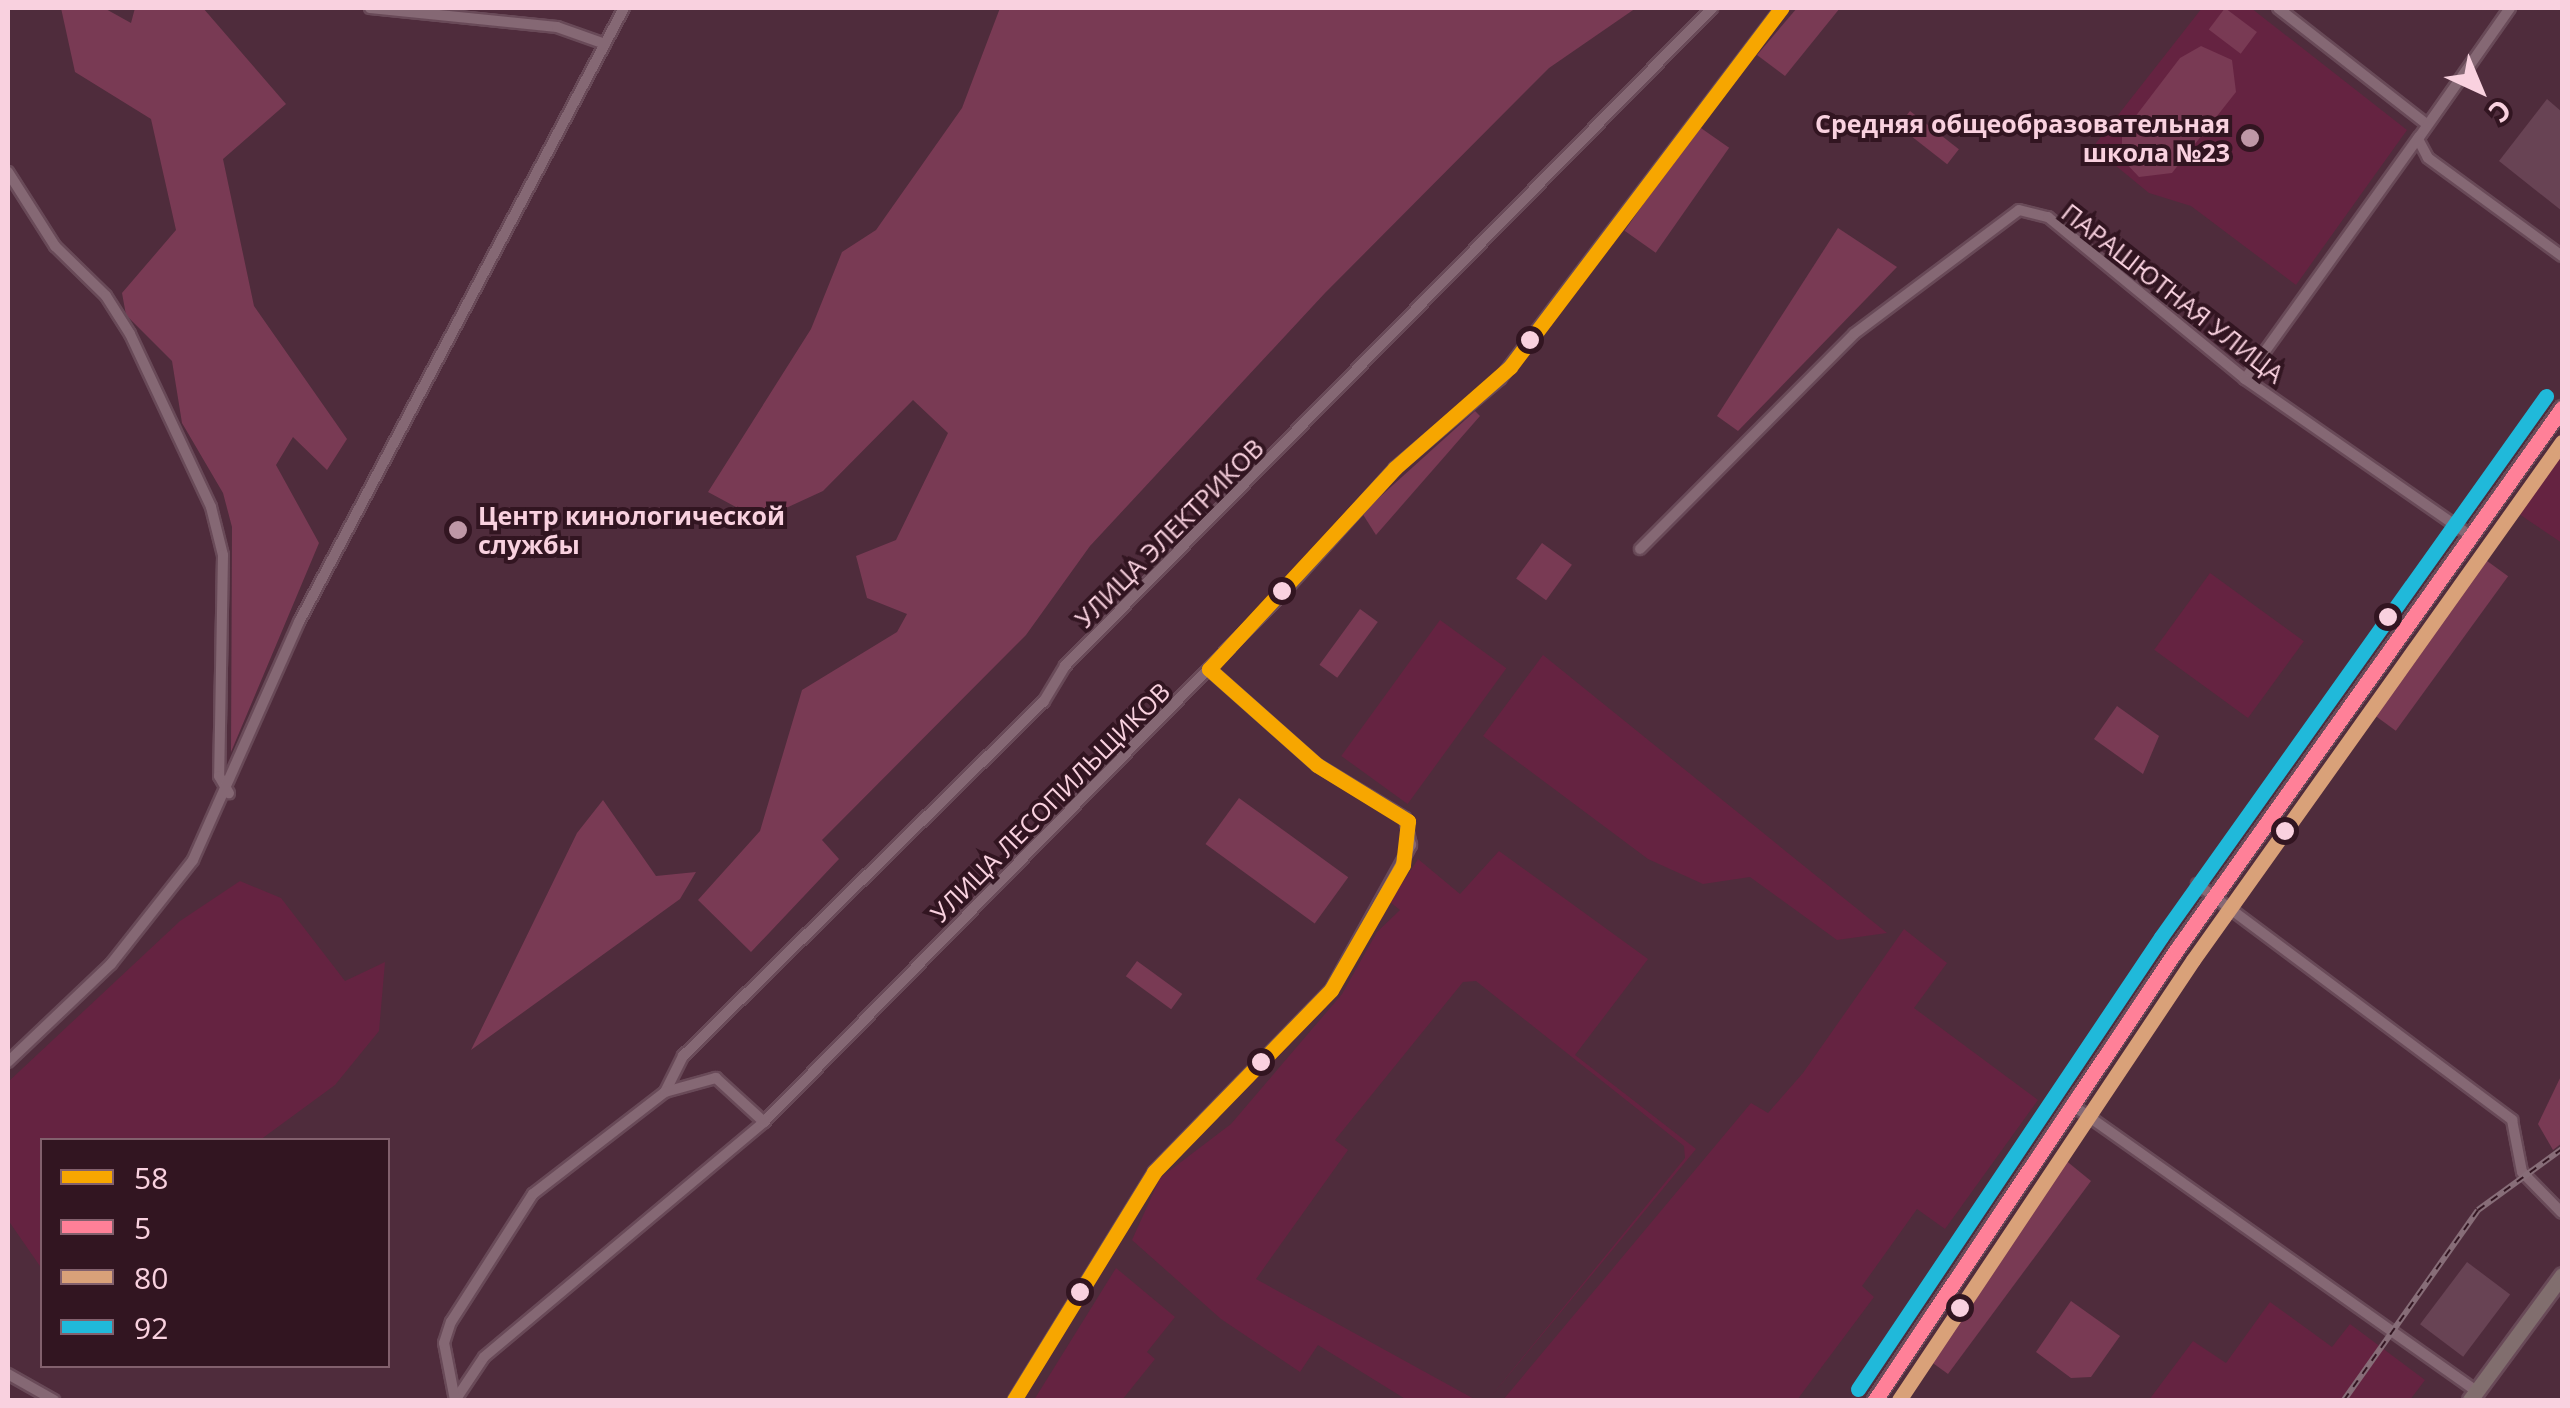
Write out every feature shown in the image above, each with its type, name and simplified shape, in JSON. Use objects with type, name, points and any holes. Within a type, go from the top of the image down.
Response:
[{"type":"highway","points":[[2473,1396],[2562,1275]]},
{"type":"main road","points":[[1875,1400],[2213,898],[2562,408]]},
{"type":"street","points":[[370,8],[557,27],[605,44]]},
{"type":"street","points":[[8,1062],[133,939],[194,860],[228,793],[299,622],[624,8]]},
{"type":"street","name":"УЛИЦА ЭЛЕКТРИКОВ","points":[[665,1092],[683,1056],[1044,700],[1065,666],[1712,8]]},
{"type":"street","name":"УЛИЦА ЛЕСОПИЛЬЩИКОВ","points":[[455,1400],[484,1357],[764,1122],[1209,669],[1395,468],[1510,367],[1782,8]]},
{"type":"street","points":[[2278,8],[2424,122]]},
{"type":"street","points":[[2245,379],[2418,139],[2424,122],[2510,8]]},
{"type":"street","points":[[2418,139],[2428,158],[2562,256]]},
{"type":"street","points":[[8,172],[55,246],[106,296],[130,334],[211,506],[223,554],[219,776],[228,793]]},
{"type":"street","name":"ПАРАШЮТНАЯ УЛИЦА","points":[[1640,549],[1854,334],[2019,210],[2048,217],[2245,379],[2471,536]]},
{"type":"street","points":[[1014,1400],[1154,1172],[1331,990],[1403,866],[1408,822],[1317,765],[1209,669]]},
{"type":"street","points":[[2197,884],[2512,1120],[2522,1172],[2562,1213]]},
{"type":"street","points":[[455,1400],[444,1343],[451,1322],[523,1204],[665,1092],[716,1078],[764,1122]]},
{"type":"street","points":[[2071,1104],[2473,1396]]},
{"type":"street","points":[[8,1374],[54,1400]]},
{"type":"shaded area","points":[[61,8],[104,8],[131,23],[135,8],[203,8],[286,104],[223,159],[254,306],[347,439],[327,470],[293,437],[276,465],[319,543],[231,752],[232,527],[223,493],[182,423],[172,361],[126,315],[122,293],[176,230],[151,119],[75,72]]},
{"type":"shaded area","points":[[1000,8],[1636,8],[1549,68],[1325,293],[1090,546],[1026,635],[822,840],[839,859],[751,952],[698,900],[760,831],[802,690],[897,632],[907,614],[867,598],[856,556],[896,540],[948,433],[913,400],[823,491],[760,520],[708,492],[811,329],[842,252],[876,230],[962,108]]},
{"type":"shaded area","points":[[1797,8],[1840,8],[1785,76],[1757,55]]},
{"type":"shaded area","name":"Средняя общеобразовательная школа №23","points":[[2202,8],[2251,8],[2407,130],[2296,285],[2191,206],[2149,193],[2093,147]]},
{"type":"shaded area","points":[[2225,8],[2257,32],[2241,54],[2209,30]]},
{"type":"shaded area","points":[[2201,46],[2232,60],[2236,92],[2172,173],[2139,177],[2122,159],[2122,134],[2180,58]]},
{"type":"shaded area","points":[[1910,111],[1959,149],[1947,164],[1898,126]]},
{"type":"shaded area","points":[[1698,126],[1729,148],[1656,253],[1625,231]]},
{"type":"shaded area","points":[[1838,228],[1897,267],[1738,431],[1717,416]]},
{"type":"shaded area","points":[[1475,411],[1480,416],[1376,535],[1362,513]]},
{"type":"shaded area","points":[[2562,448],[2562,543],[2516,512]]},
{"type":"shaded area","points":[[1542,543],[1572,565],[1546,600],[1516,579]]},
{"type":"shaded area","points":[[2483,558],[2508,576],[2396,731],[2371,713]]},
{"type":"shaded area","points":[[2210,573],[2304,641],[2248,718],[2154,650]]},
{"type":"shaded area","points":[[1360,609],[1378,622],[1337,678],[1319,665]]},
{"type":"shaded area","points":[[1440,620],[1506,668],[1408,804],[1341,756]]},
{"type":"shaded area","points":[[1543,655],[1887,933],[1837,940],[1750,877],[1703,884],[1648,859],[1483,736]]},
{"type":"shaded area","points":[[2117,706],[2159,736],[2143,774],[2094,739]]},
{"type":"shaded area","points":[[1239,798],[1348,877],[1315,923],[1205,844]]},
{"type":"shaded area","points":[[603,800],[656,876],[696,872],[680,899],[471,1050],[577,833]]},
{"type":"shaded area","points":[[1499,851],[1648,959],[1575,1055],[1696,1149],[1488,1400],[1685,1158],[1684,1146],[1476,981],[1463,982],[1335,1140],[1348,1150],[1256,1279],[1476,1400],[1407,1400],[1318,1345],[1300,1372],[1221,1319],[1132,1240],[1160,1178],[1231,1124],[1342,994],[1377,932],[1400,910],[1390,902],[1418,859],[1460,894]]},
{"type":"shaded area","points":[[240,881],[281,898],[345,981],[385,962],[379,1031],[335,1085],[263,1138],[40,1138],[40,1266],[8,1220],[8,1082],[180,921]]},
{"type":"shaded area","points":[[1904,929],[1947,963],[1914,1008],[2038,1100],[1945,1229],[1917,1209],[1862,1286],[1874,1297],[1797,1400],[1503,1400],[1751,1103],[1768,1113],[1803,1073]]},
{"type":"shaded area","points":[[1137,961],[1182,994],[1171,1009],[1126,976]]},
{"type":"shaded area","points":[[2562,1074],[2562,1143],[2553,1150],[2538,1124]]},
{"type":"shaded area","points":[[2064,1159],[2091,1181],[1948,1374],[1930,1361]]},
{"type":"shaded area","points":[[1116,1268],[1175,1317],[1147,1352],[1155,1359],[1122,1400],[1034,1400]]},
{"type":"shaded area","points":[[2071,1301],[2120,1336],[2091,1377],[2071,1378],[2036,1352]]},
{"type":"shaded area","points":[[2270,1302],[2332,1347],[2350,1324],[2425,1380],[2410,1400],[2149,1400],[2193,1341],[2226,1363]]},
{"type":"building","points":[[2547,99],[2562,112],[2562,211],[2499,161]]},
{"type":"building","points":[[2467,1262],[2510,1294],[2463,1357],[2420,1324]]},
{"type":"railway","points":[[2344,1400],[2478,1210],[2562,1149]]},
{"type":"transit line","name":"58","points":[[1209,669],[1395,468],[1510,367],[1782,8]]},
{"type":"transit line","name":"92","points":[[1858,1389],[2161,937],[2546,396]]},
{"type":"transit line","name":"5","points":[[1875,1400],[2177,949],[2562,408]]},
{"type":"transit line","name":"80","points":[[1899,1400],[2193,960],[2562,442]]},
{"type":"transit line","name":"58","points":[[1209,669],[1317,765],[1408,821]]},
{"type":"transit line","name":"58","points":[[1014,1400],[1154,1172],[1331,990],[1403,865],[1408,821]]},
{"type":"place","name":"Средняя общеобразовательная школа №23","points":[[2250,138]]},
{"type":"place","name":"Центр кинологической службы","points":[[458,530]]}]
